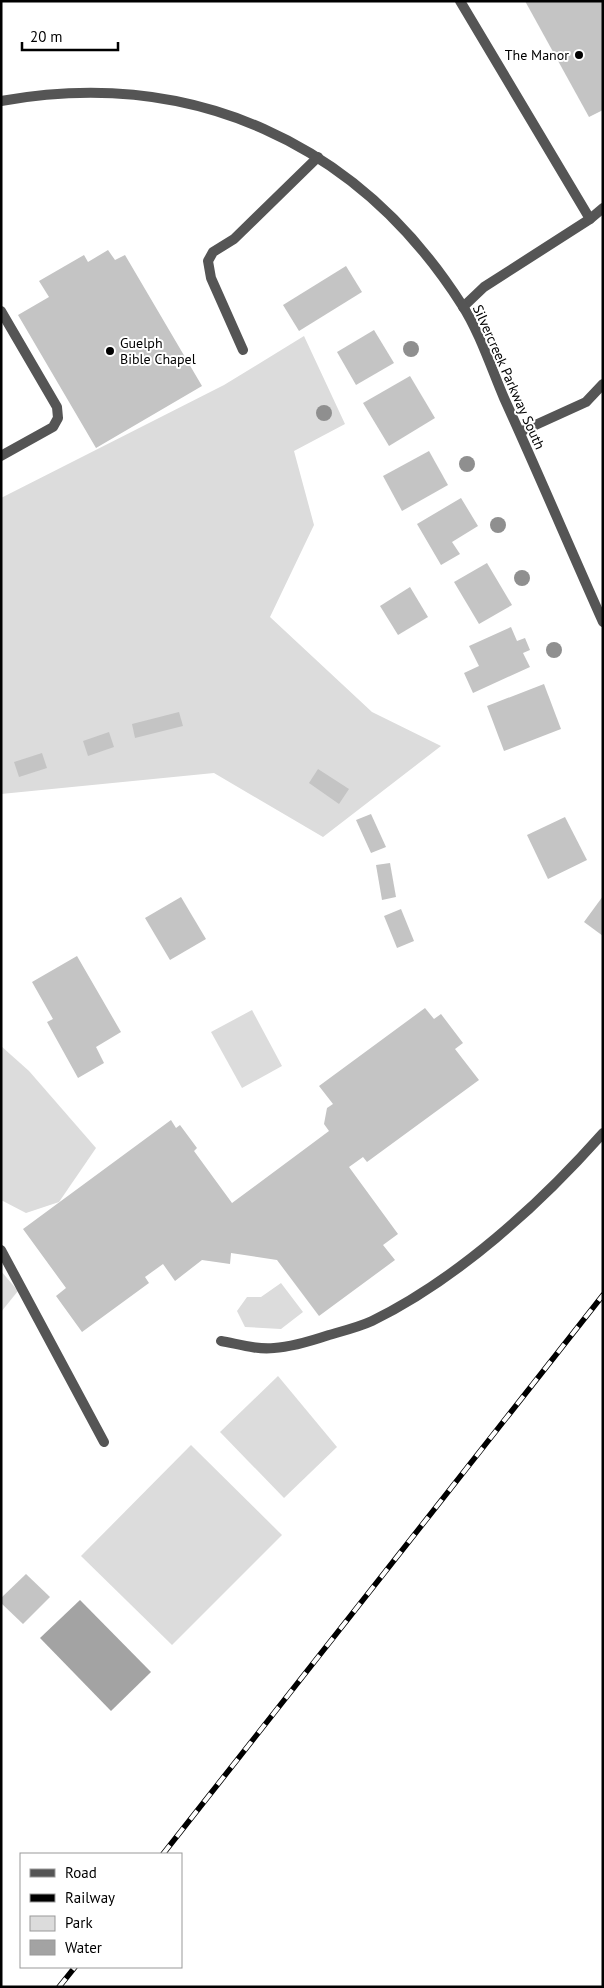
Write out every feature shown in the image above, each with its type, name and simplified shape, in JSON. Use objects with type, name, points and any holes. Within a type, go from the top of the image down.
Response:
[{"type":"street","points":[[460,1],[590,219]]},
{"type":"street","name":"Silvercreek Parkway South","points":[[1,100],[90,92],[149,95],[183,101],[234,117],[285,139],[318,157],[362,189],[415,241],[463,307],[603,622]]},
{"type":"street","points":[[243,350],[211,278],[208,261],[213,252],[234,239],[318,157]]},
{"type":"street","points":[[463,307],[484,287],[590,219],[603,208]]},
{"type":"street","points":[[1,311],[57,407],[58,418],[53,426],[1,456]]},
{"type":"street","points":[[520,432],[586,402],[603,384]]},
{"type":"street","points":[[221,1341],[252,1347],[274,1348],[313,1340],[370,1322],[404,1304],[442,1280],[536,1202],[565,1175],[603,1133]]},
{"type":"street","points":[[1,1250],[104,1442]]},
{"type":"green space","points":[[304,336],[345,424],[294,451],[314,525],[270,617],[372,712],[441,746],[323,837],[214,773],[1,794],[1,498],[224,385]]},
{"type":"green space","points":[[252,1010],[282,1066],[242,1088],[211,1032]]},
{"type":"green space","points":[[1,1046],[29,1071],[96,1148],[59,1202],[26,1213],[1,1200]]},
{"type":"green space","points":[[1,1271],[18,1291],[1,1312]]},
{"type":"green space","points":[[281,1283],[303,1312],[281,1329],[245,1327],[237,1311],[247,1297],[261,1297]]},
{"type":"green space","points":[[278,1376],[337,1447],[284,1498],[220,1432]]},
{"type":"green space","points":[[191,1445],[282,1535],[172,1645],[81,1556]]},
{"type":"water","points":[[80,1600],[151,1672],[111,1711],[40,1638]]},
{"type":"building","name":"The Manor","points":[[525,1],[603,1],[603,110],[589,117]]},
{"type":"building","name":"Guelph Bible Chapel","points":[[108,250],[115,260],[125,255],[202,386],[96,448],[18,315],[49,297],[39,281],[84,255],[88,262]]},
{"type":"building","points":[[346,266],[362,292],[299,331],[283,305]]},
{"type":"building","points":[[374,330],[394,363],[356,385],[337,352]]},
{"type":"building","points":[[410,376],[435,418],[389,446],[363,403]]},
{"type":"building","points":[[429,451],[448,485],[402,511],[383,476]]},
{"type":"building","points":[[461,498],[478,526],[452,542],[460,554],[441,565],[417,524]]},
{"type":"building","points":[[487,563],[512,605],[479,624],[454,582]]},
{"type":"building","points":[[410,587],[428,617],[398,635],[380,606]]},
{"type":"building","points":[[511,627],[517,641],[525,638],[530,650],[523,653],[530,667],[473,693],[464,673],[479,666],[469,646]]},
{"type":"building","points":[[544,684],[561,729],[504,751],[487,706]]},
{"type":"building","points":[[179,712],[183,726],[135,738],[132,724]]},
{"type":"building","points":[[109,732],[114,747],[88,756],[83,741]]},
{"type":"building","points":[[42,753],[47,768],[19,777],[14,762]]},
{"type":"building","points":[[318,769],[349,789],[339,804],[309,783]]},
{"type":"building","points":[[371,814],[386,847],[371,853],[356,820]]},
{"type":"building","points":[[565,817],[587,860],[548,879],[527,835]]},
{"type":"building","points":[[390,863],[396,897],[382,900],[376,865]]},
{"type":"building","points":[[603,896],[603,936],[584,922]]},
{"type":"building","points":[[181,897],[206,939],[170,960],[145,918]]},
{"type":"building","points":[[401,909],[414,941],[397,948],[384,916]]},
{"type":"building","points":[[77,956],[121,1032],[96,1047],[104,1063],[78,1078],[47,1022],[53,1019],[32,982]]},
{"type":"building","points":[[425,1008],[434,1019],[441,1014],[463,1043],[455,1049],[479,1080],[367,1162],[363,1157],[349,1167],[398,1234],[383,1245],[395,1260],[319,1316],[277,1260],[231,1253],[230,1264],[202,1260],[175,1281],[163,1264],[145,1277],[149,1283],[82,1332],[56,1296],[66,1288],[23,1229],[171,1120],[176,1128],[180,1125],[197,1148],[194,1151],[232,1203],[329,1131],[324,1124],[327,1108],[333,1104],[319,1086]]},
{"type":"building","points":[[26,1574],[50,1597],[23,1624],[1,1603],[1,1598]]},
{"type":"railway","points":[[164,1853],[603,1295]]},
{"type":"railway","points":[[59,1987],[74,1968]]},
{"type":"place","name":"The Manor","points":[[579,55]]},
{"type":"place","name":"Guelph Bible Chapel","points":[[110,351]]}]
